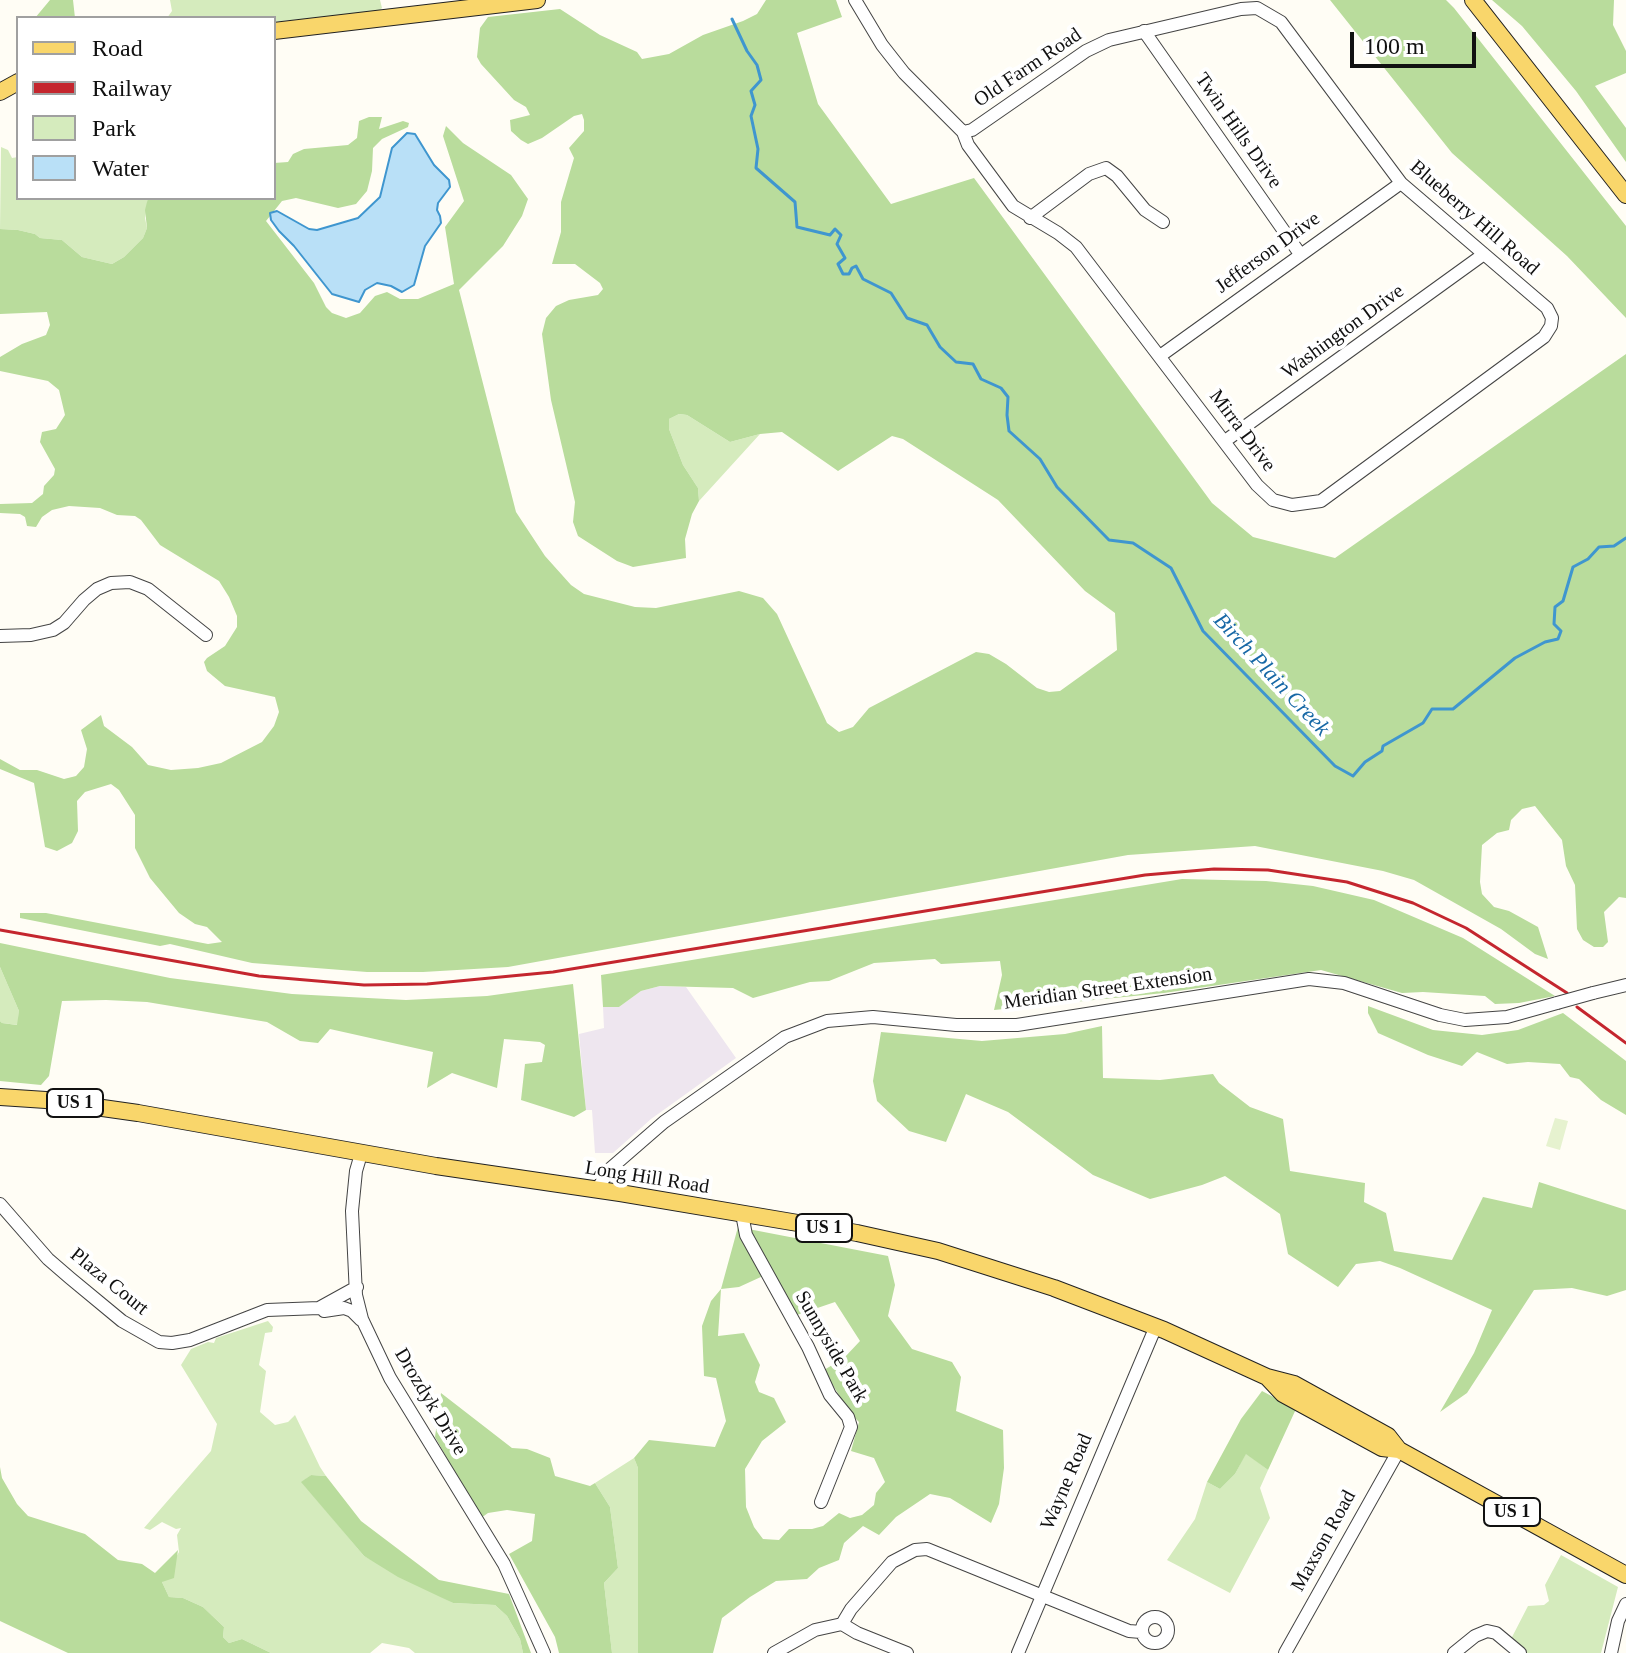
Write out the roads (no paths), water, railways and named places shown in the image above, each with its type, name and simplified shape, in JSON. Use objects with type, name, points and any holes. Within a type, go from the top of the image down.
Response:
[{"type":"main road","points":[[276,31],[537,0]]},
{"type":"main road","points":[[1473,0],[1626,195]]},
{"type":"main road","name":"Long Hill Road","points":[[0,1097],[80,1104],[361,1154],[597,1189],[857,1233],[938,1251],[1053,1288],[1156,1326],[1267,1377],[1283,1394],[1382,1448],[1399,1450],[1626,1575]]},
{"type":"street","name":"Old Farm Road","points":[[855,0],[897,64],[963,132],[972,130],[1086,51],[1109,40],[1144,31]]},
{"type":"street","name":"Blueberry Hill Road","points":[[1144,31],[1241,9],[1257,8],[1269,13],[1281,22],[1401,183],[1547,308],[1552,318],[1551,326]]},
{"type":"street","name":"Twin Hills Drive","points":[[1144,31],[1300,254]]},
{"type":"street","name":"Mirra Drive","points":[[963,132],[968,145],[1013,206],[1076,247],[1257,485],[1273,500],[1292,505],[1321,501],[1544,337],[1551,326]]},
{"type":"street","points":[[1030,218],[1089,174],[1106,168],[1117,176],[1145,210],[1163,222]]},
{"type":"street","name":"Jefferson Drive","points":[[1160,356],[1401,183]]},
{"type":"street","name":"Washington Drive","points":[[1225,441],[1484,254]]},
{"type":"street","points":[[0,636],[31,635],[53,630],[97,589],[111,583],[130,582],[148,589],[206,635]]},
{"type":"street","name":"Meridian Street Extension","points":[[597,1189],[611,1168],[664,1122],[785,1037],[811,1025],[835,1019],[873,1017],[956,1025],[1017,1025],[1309,979],[1344,983],[1425,1011],[1465,1020],[1507,1017],[1626,985]]},
{"type":"street","name":"Drozdyk Drive","points":[[361,1154],[352,1211],[356,1295],[363,1322],[390,1378],[504,1564],[544,1653]]},
{"type":"street","name":"Plaza Court","points":[[0,1204],[48,1259],[122,1321],[159,1342],[190,1340],[267,1310],[344,1308],[363,1322]]},
{"type":"street","name":"Sunnyside Park","points":[[742,1214],[746,1235],[808,1347],[830,1395],[848,1417],[851,1427],[821,1502]]},
{"type":"street","name":"Plaza Court","points":[[307,1310],[328,1304],[357,1287]]},
{"type":"street","name":"Wayne Road","points":[[1018,1653],[1156,1326]]},
{"type":"street","name":"Maxson Road","points":[[1285,1653],[1399,1450]]},
{"type":"street","points":[[774,1653],[815,1630],[842,1624],[881,1571],[915,1550],[937,1552],[1129,1631],[1141,1632]]},
{"type":"street","points":[[1611,1653],[1618,1621],[1626,1604]]},
{"type":"street","points":[[842,1624],[907,1653]]},
{"type":"street","points":[[1454,1653],[1475,1636],[1487,1631],[1496,1633],[1520,1653]]},
{"type":"water","points":[[407,133],[415,134],[434,165],[449,180],[450,187],[438,203],[441,223],[425,246],[414,285],[402,292],[377,283],[365,290],[359,302],[332,294],[279,231],[270,213],[277,211],[309,229],[317,230],[358,218],[380,197],[392,148]]},
{"type":"waterway","name":"Birch Plain Creek","points":[[732,19],[757,65],[761,80],[751,91],[755,105],[751,116],[758,149],[756,168],[795,202],[797,227],[830,235],[835,229],[841,235],[837,244],[845,258],[838,264],[843,274],[849,274],[856,266],[863,279],[891,293],[907,318],[927,325],[940,347],[956,362],[973,364],[981,379],[1001,388],[1008,397],[1009,431],[1040,459],[1057,487],[1109,540],[1133,543],[1171,568],[1203,631],[1335,766],[1353,776],[1365,762],[1382,751],[1383,746],[1423,723],[1432,709],[1453,709],[1515,658],[1545,642],[1558,639],[1561,631],[1554,624],[1555,607],[1563,601],[1573,567],[1588,559],[1599,547],[1614,546],[1626,538]]},
{"type":"railway","points":[[0,930],[259,976],[364,985],[427,984],[553,972],[1145,875],[1214,869],[1268,870],[1347,882],[1413,903],[1466,928],[1567,993]]},
{"type":"railway","points":[[1577,1007],[1626,1043]]}]
